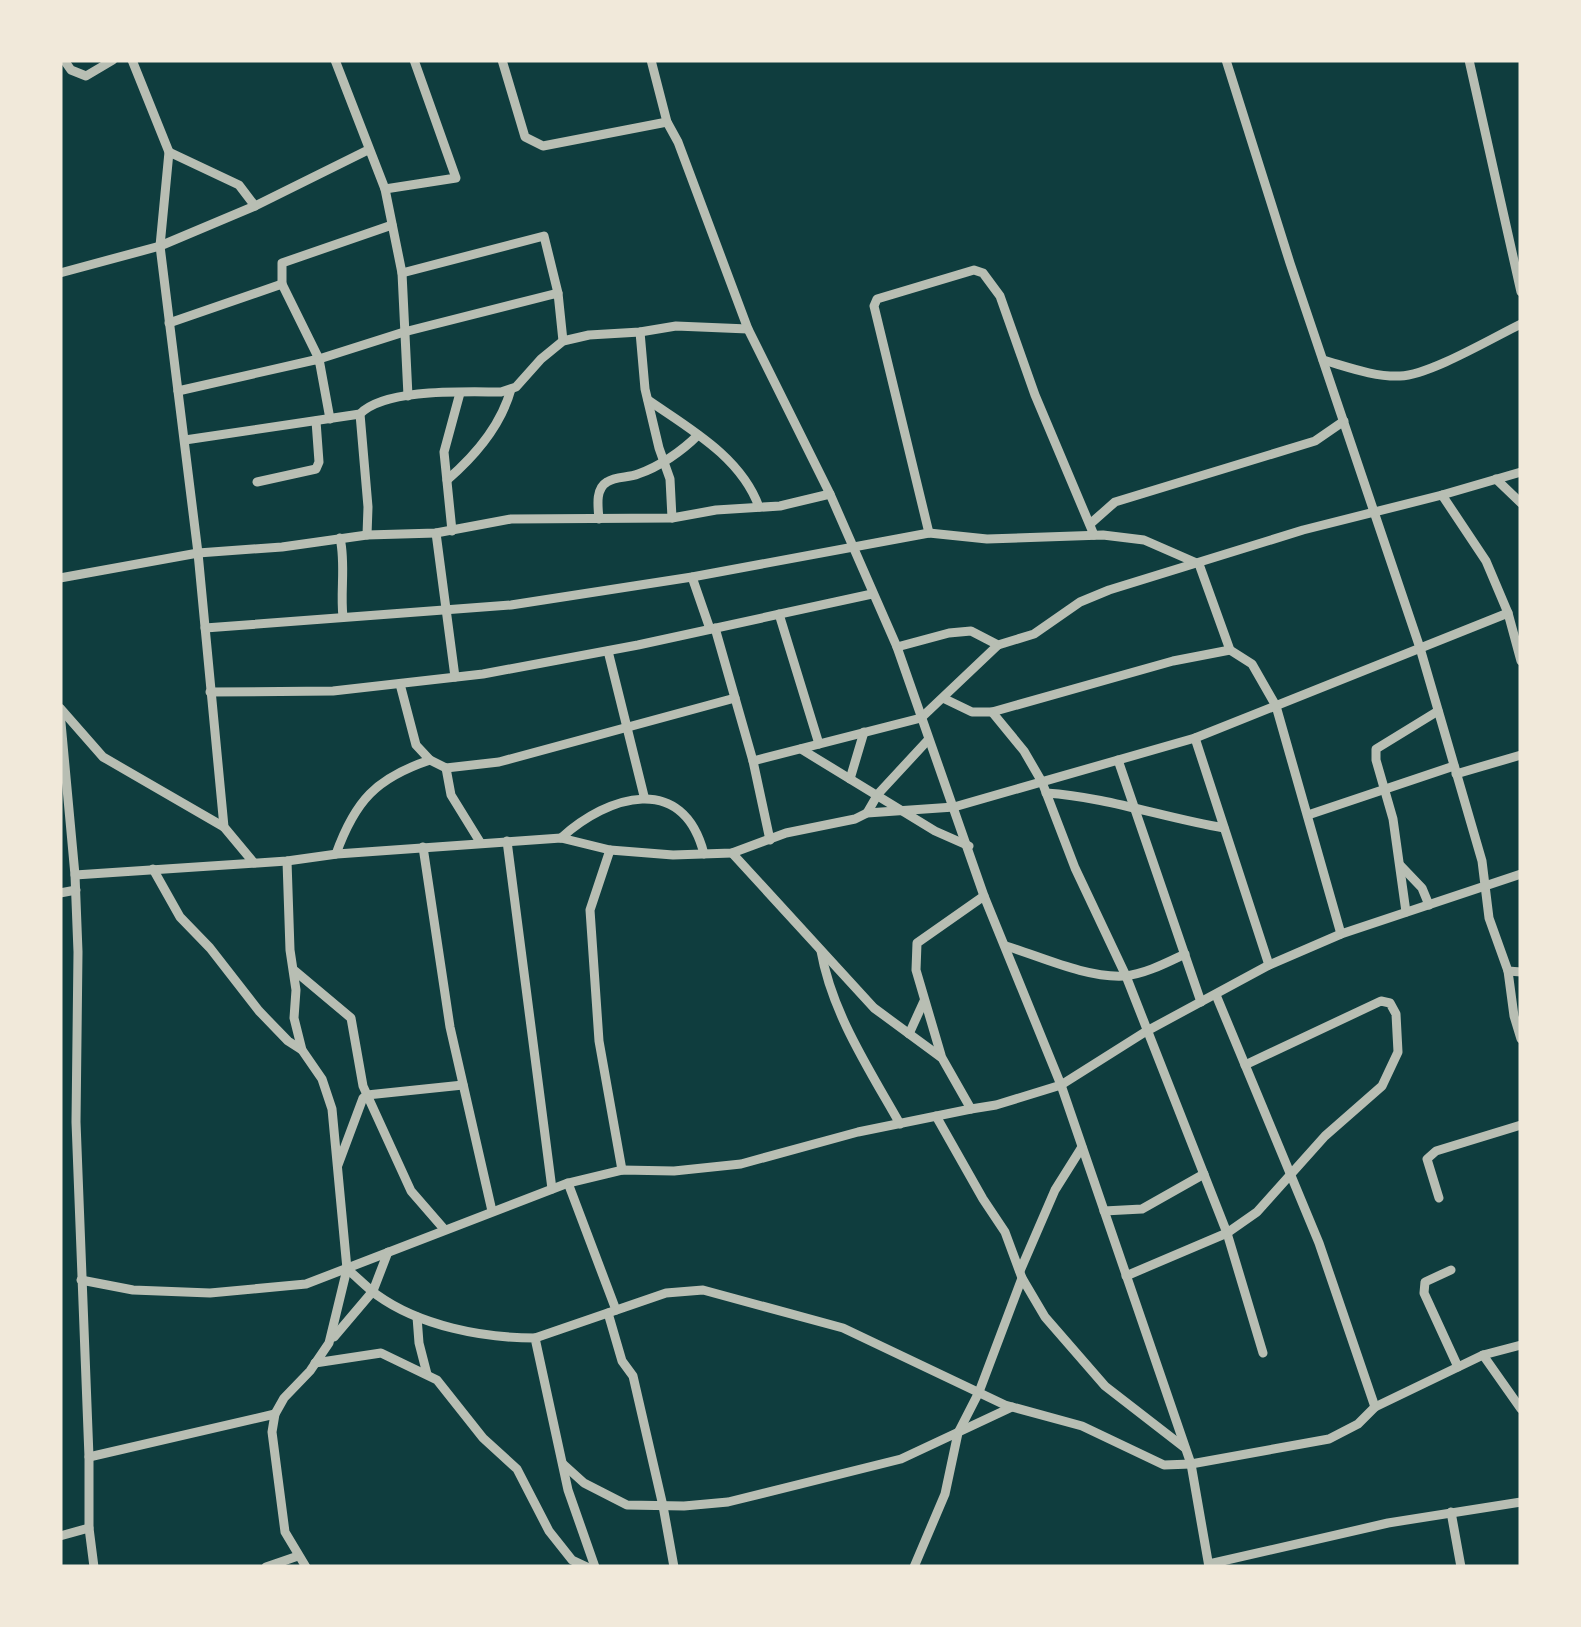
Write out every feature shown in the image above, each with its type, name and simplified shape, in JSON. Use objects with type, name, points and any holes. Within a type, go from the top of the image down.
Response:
[{"type":"street","points":[[64,60],[71,70],[86,76],[113,60]]},
{"type":"street","points":[[132,60],[169,152],[160,246],[198,553],[224,827]]},
{"type":"street","points":[[335,60],[384,189],[392,225],[402,272],[408,396]]},
{"type":"street","points":[[384,189],[456,178],[414,60]]},
{"type":"street","points":[[502,60],[525,138],[543,146],[666,122]]},
{"type":"street","points":[[651,60],[666,122],[678,142],[748,329],[830,494],[896,647],[984,896],[1061,1085],[1191,1464],[1209,1565],[1230,1564],[1451,1512],[1521,1502]]},
{"type":"street","points":[[1226,60],[1420,648],[1487,885],[1489,918],[1508,971],[1521,1040]]},
{"type":"street","points":[[1469,60],[1521,292]]},
{"type":"street","points":[[60,272],[160,246],[255,206],[368,150]]},
{"type":"street","points":[[169,152],[239,185],[255,206]]},
{"type":"street","points":[[330,419],[318,358],[282,284],[282,263],[392,225]]},
{"type":"street","points":[[402,272],[544,236],[558,293],[563,342]]},
{"type":"street","points":[[929,534],[874,306],[877,299],[974,270],[984,272],[1000,296],[1035,395],[1094,535]]},
{"type":"street","points":[[169,323],[282,284]]},
{"type":"street","points":[[178,391],[318,358],[558,293]]},
{"type":"street","points":[[1323,360],[1371,373],[1403,376],[1452,358],[1521,324]]},
{"type":"street","points":[[185,440],[360,414],[368,406],[408,396],[502,392],[512,389],[563,342],[589,334],[676,326],[748,329]]},
{"type":"street","points":[[640,332],[648,400],[670,478],[672,518]]},
{"type":"street","points":[[448,480],[490,434],[506,409],[512,389]]},
{"type":"street","points":[[452,531],[444,452],[460,393]]},
{"type":"street","points":[[648,400],[740,470],[759,507]]},
{"type":"street","points":[[360,414],[367,535]]},
{"type":"street","points":[[258,482],[316,469],[320,462],[316,421]]},
{"type":"street","points":[[1090,524],[1115,502],[1315,441],[1344,421]]},
{"type":"street","points":[[599,518],[597,502],[606,482],[638,475],[698,435]]},
{"type":"street","points":[[753,761],[921,718],[998,645],[1034,634],[1080,602],[1110,590],[1303,530],[1521,472]]},
{"type":"street","points":[[1496,479],[1521,503]]},
{"type":"street","points":[[60,578],[198,553],[367,535],[436,533],[511,520],[672,518],[830,494]]},
{"type":"street","points":[[1442,496],[1486,561],[1517,632],[1521,662]]},
{"type":"street","points":[[436,533],[455,678]]},
{"type":"street","points":[[204,628],[511,605],[929,534],[987,540],[1094,535],[1144,540],[1198,564],[1230,650],[1252,664],[1276,706],[1340,934]]},
{"type":"street","points":[[340,538],[343,618]]},
{"type":"street","points":[[692,577],[735,698],[770,840]]},
{"type":"street","points":[[210,692],[334,692],[455,678],[608,651],[872,594]]},
{"type":"street","points":[[866,813],[954,808],[1044,787],[1195,738],[1508,613]]},
{"type":"street","points":[[778,614],[818,744]]},
{"type":"street","points":[[896,647],[971,631],[998,645]]},
{"type":"street","points":[[944,698],[972,712],[992,712],[1172,661],[1230,650]]},
{"type":"street","points":[[608,651],[644,796]]},
{"type":"street","points":[[400,684],[416,746],[430,760],[446,768],[499,762],[735,698]]},
{"type":"street","points":[[60,710],[102,757],[224,827],[254,863]]},
{"type":"street","points":[[60,710],[76,890],[76,1122],[90,1457],[89,1528],[94,1567]]},
{"type":"street","points":[[1406,912],[1393,819],[1376,749],[1438,711]]},
{"type":"street","points":[[992,712],[1024,751],[1044,787],[1126,976],[1227,1232],[1263,1353]]},
{"type":"street","points":[[850,779],[864,732]]},
{"type":"street","points":[[1195,738],[1269,966]]},
{"type":"street","points":[[75,875],[287,862],[336,854],[561,838],[610,850],[732,852],[786,833],[856,819],[866,813],[878,794],[928,740]]},
{"type":"street","points":[[801,749],[969,846]]},
{"type":"street","points":[[1308,815],[1455,770],[1521,756]]},
{"type":"street","points":[[336,854],[362,800],[394,772],[430,760]]},
{"type":"street","points":[[1118,760],[1202,1002]]},
{"type":"street","points":[[446,768],[451,795],[480,842]]},
{"type":"street","points":[[1044,787],[1224,828]]},
{"type":"street","points":[[561,838],[580,821],[644,796],[664,801],[689,819],[704,854]]},
{"type":"street","points":[[507,841],[552,1189]]},
{"type":"street","points":[[424,847],[450,1028],[492,1211]]},
{"type":"street","points":[[610,850],[590,910],[599,1041],[622,1170]]},
{"type":"street","points":[[732,852],[874,1008],[942,1058]]},
{"type":"street","points":[[287,862],[294,1018],[302,1050],[322,1079],[332,1109],[346,1269],[329,1343]]},
{"type":"street","points":[[1401,866],[1422,888],[1430,904]]},
{"type":"street","points":[[153,870],[180,917],[260,1011],[302,1050]]},
{"type":"street","points":[[81,1280],[133,1290],[210,1293],[306,1284],[568,1183],[622,1170],[674,1172],[741,1164],[900,1124],[996,1106],[1061,1085],[1145,1032],[1269,966],[1340,934],[1521,874]]},
{"type":"street","points":[[60,894],[76,890]]},
{"type":"street","points":[[972,1109],[942,1058],[916,970],[917,944],[984,896]]},
{"type":"street","points":[[1006,946],[1100,974],[1126,976],[1184,954]]},
{"type":"street","points":[[820,948],[825,974],[853,1040],[900,1124]]},
{"type":"street","points":[[294,971],[351,1018],[367,1096],[412,1191],[444,1229]]},
{"type":"street","points":[[1508,971],[1521,972]]},
{"type":"street","points":[[1216,995],[1319,1243],[1375,1408]]},
{"type":"street","points":[[910,1034],[924,1001]]},
{"type":"street","points":[[1126,1276],[1227,1232],[1257,1212],[1325,1136],[1382,1086],[1398,1052],[1396,1014],[1390,1003],[1380,1001],[1245,1064]]},
{"type":"street","points":[[337,1167],[363,1098],[463,1085]]},
{"type":"street","points":[[936,1116],[1005,1232],[1021,1275],[1045,1318],[1105,1386],[1186,1448]]},
{"type":"street","points":[[1439,1198],[1427,1159],[1436,1151],[1521,1125]]},
{"type":"street","points":[[914,1567],[945,1494],[958,1433],[979,1392],[1055,1190],[1082,1147]]},
{"type":"street","points":[[1104,1212],[1142,1208],[1204,1174]]},
{"type":"street","points":[[568,1183],[612,1312],[622,1361],[633,1376],[664,1506],[668,1550],[674,1567]]},
{"type":"street","points":[[306,1567],[286,1532],[272,1432],[275,1414],[372,1291],[388,1252]]},
{"type":"street","points":[[346,1269],[372,1291],[417,1317],[502,1338],[536,1338],[666,1294],[704,1290],[842,1328],[979,1392],[1082,1426],[1164,1465],[1191,1464],[1330,1439],[1358,1424],[1375,1408],[1482,1354],[1521,1344]]},
{"type":"street","points":[[1451,1270],[1425,1282],[1424,1293],[1458,1367]]},
{"type":"street","points":[[417,1317],[427,1374]]},
{"type":"street","points":[[536,1338],[568,1490],[595,1567]]},
{"type":"street","points":[[315,1362],[381,1353],[438,1380],[483,1438],[517,1469],[549,1532],[572,1560],[587,1567]]},
{"type":"street","points":[[1482,1354],[1521,1409]]},
{"type":"street","points":[[562,1462],[584,1484],[627,1505],[728,1502],[901,1459],[1012,1406]]},
{"type":"street","points":[[90,1457],[275,1414]]},
{"type":"street","points":[[1451,1512],[1461,1567]]},
{"type":"street","points":[[60,1536],[89,1528]]},
{"type":"street","points":[[266,1567],[298,1556]]}]
